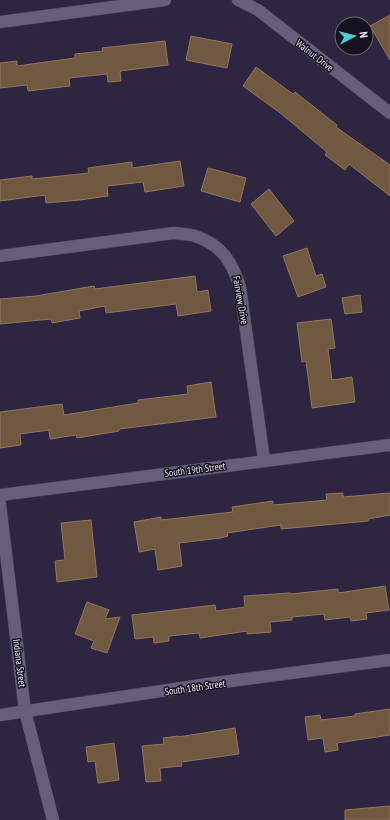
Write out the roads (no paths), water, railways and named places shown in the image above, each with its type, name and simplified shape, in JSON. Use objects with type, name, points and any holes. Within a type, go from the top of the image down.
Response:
[{"type":"street","points":[[0,22],[165,0]]},
{"type":"street","name":"Walnut Drive","points":[[238,0],[258,10],[390,113]]},
{"type":"street","name":"Fairview Drive","points":[[0,256],[174,233],[194,235],[213,244],[225,255],[235,271],[240,287],[264,460]]},
{"type":"street","name":"South 19th Street","points":[[0,495],[390,445]]},
{"type":"street","name":"Indiana Street","points":[[0,504],[25,711],[53,820]]},
{"type":"street","name":"South 18th Street","points":[[0,714],[390,660]]}]
